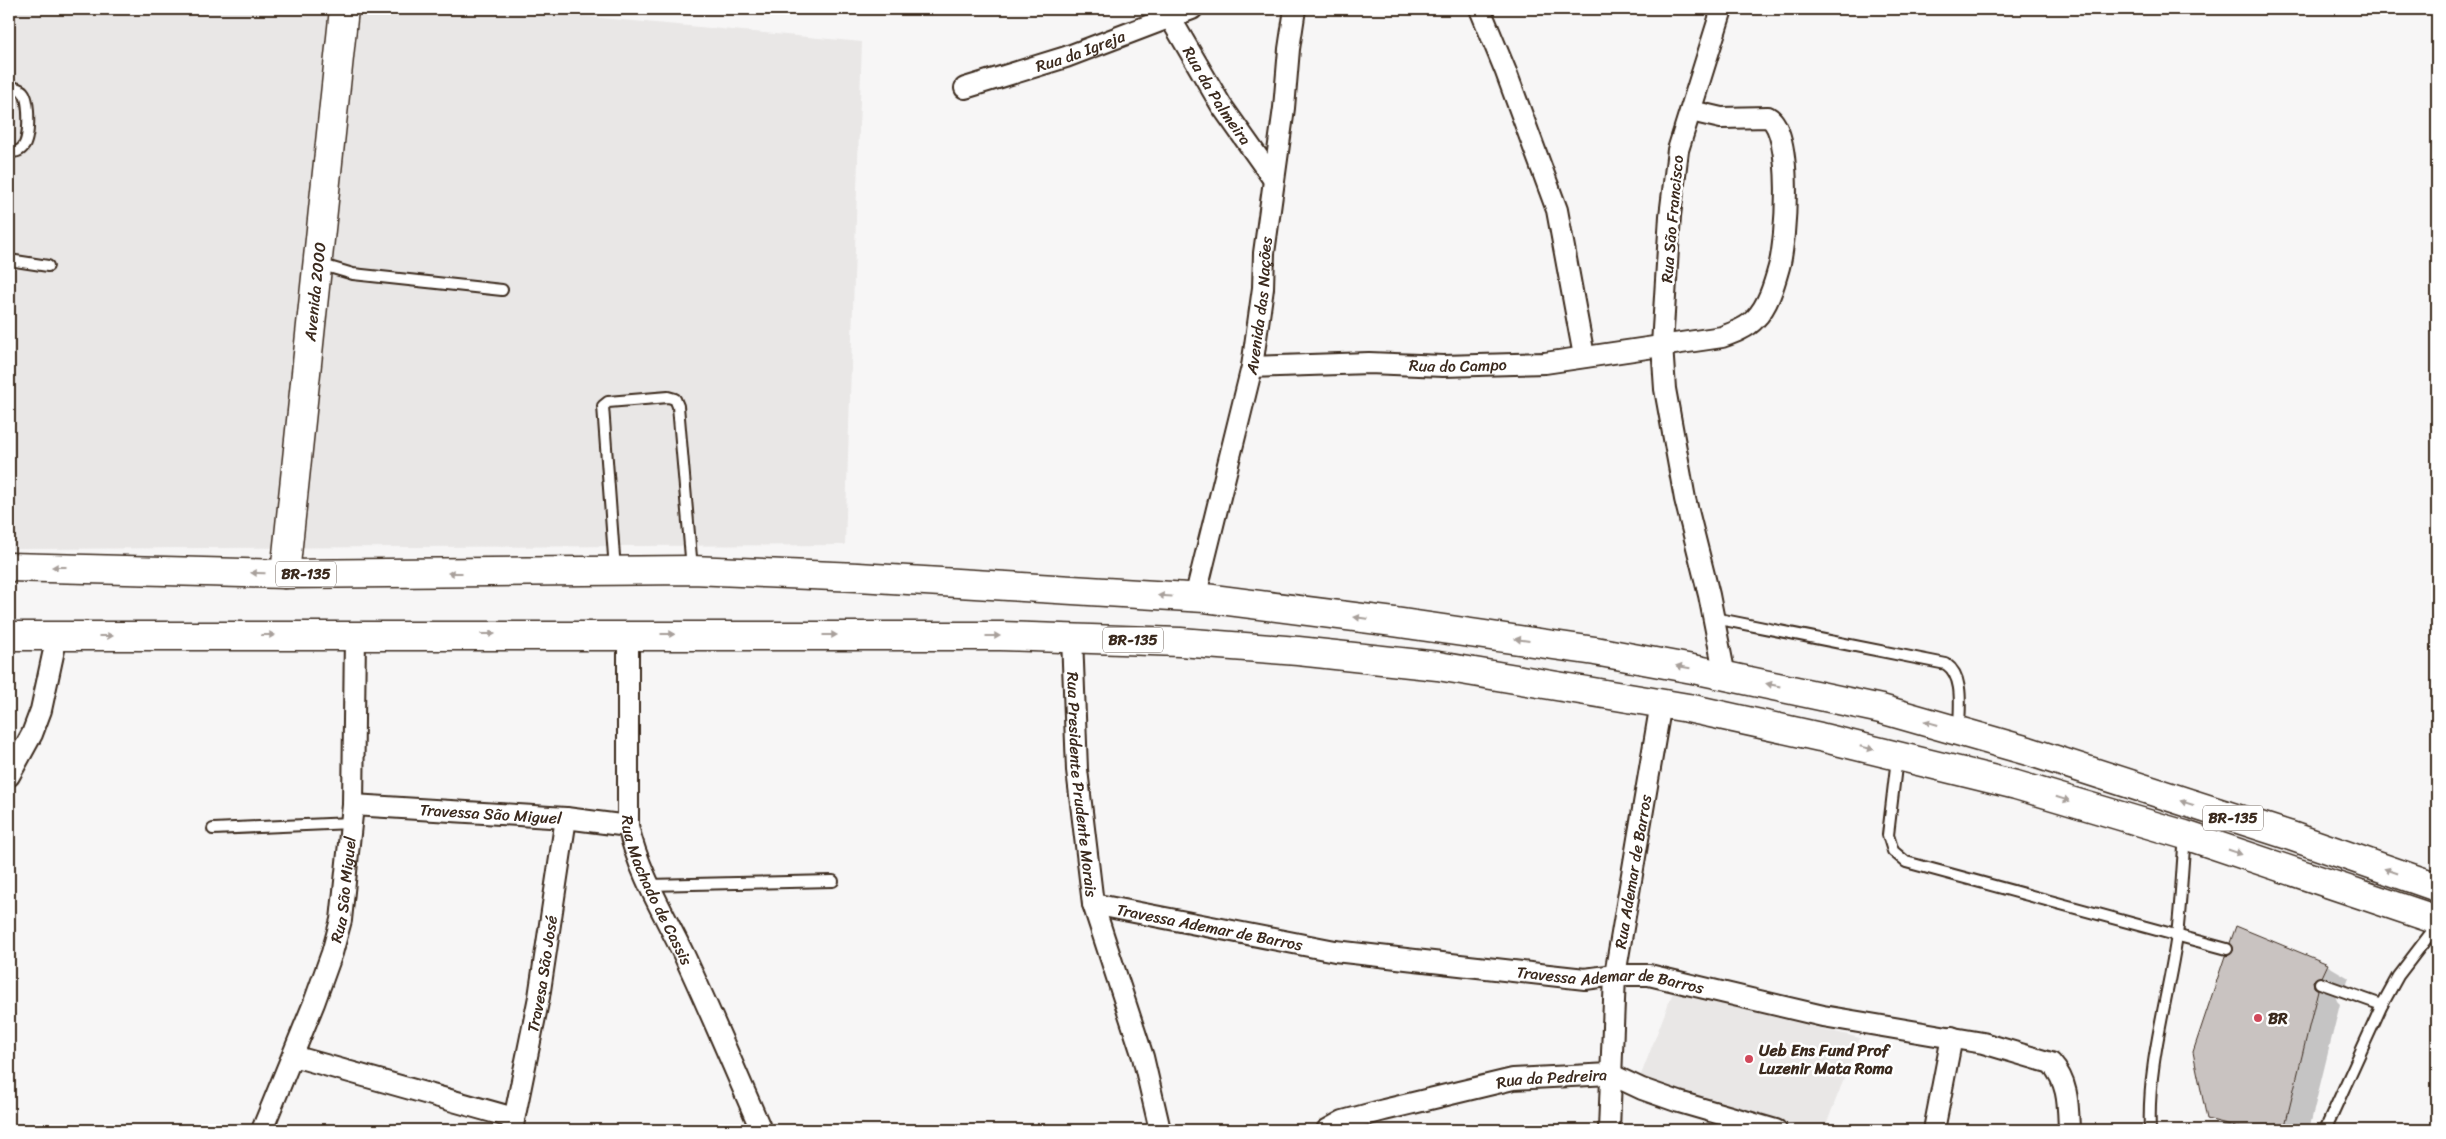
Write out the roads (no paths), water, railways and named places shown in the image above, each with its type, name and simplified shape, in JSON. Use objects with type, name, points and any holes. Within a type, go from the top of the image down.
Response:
[{"type":"main road","name":"Avenida 2000","points":[[284,574],[344,9]]},
{"type":"main road","name":"BR-135","points":[[9,567],[108,568],[284,574],[692,570],[858,576],[1194,598],[1394,622],[1567,647],[1725,676],[1881,709],[1959,731],[2288,835],[2437,887]]},
{"type":"main road","name":"BR-135","points":[[9,636],[628,634],[1072,637],[1298,650],[1438,666],[1661,703],[1898,755],[2016,785],[2185,835],[2437,920]]},
{"type":"street","name":"Rua da Igreja","points":[[966,88],[1066,56],[1168,13],[1192,9]]},
{"type":"street","name":"Avenida das Nações","points":[[1194,598],[1252,367],[1263,288],[1264,252],[1295,9]]},
{"type":"street","points":[[1480,9],[1557,210],[1584,356]]},
{"type":"street","name":"Rua São Francisco","points":[[1662,345],[1670,216],[1678,150],[1722,9]]},
{"type":"street","name":"Rua da Palmeira","points":[[1168,13],[1221,105],[1274,180]]},
{"type":"street","name":"Rua do Campo","points":[[1252,367],[1369,363],[1443,366],[1545,363],[1722,337],[1733,333],[1755,320],[1771,291],[1783,245],[1786,192],[1780,130],[1777,124],[1768,117],[1721,118],[1691,111]]},
{"type":"street","points":[[1662,345],[1665,389],[1685,499],[1714,618],[1725,676]]},
{"type":"street","name":"Rua Machado de Cassis","points":[[628,634],[628,826],[634,852],[648,885],[683,954],[761,1130]]},
{"type":"street","name":"Rua São Miguel","points":[[262,1130],[293,1056],[332,953],[341,920],[352,814],[355,635]]},
{"type":"street","points":[[9,776],[32,734],[41,710],[57,636]]},
{"type":"street","name":"Rua Presidente Prudente Morais","points":[[1072,637],[1077,770],[1093,904],[1143,1057],[1160,1130]]},
{"type":"street","name":"Rua Ademar de Barros","points":[[1609,1130],[1615,975],[1661,703]]},
{"type":"street","name":"Travessa São Miguel","points":[[352,814],[566,818],[628,826]]},
{"type":"street","name":"Travesa São José","points":[[513,1124],[539,997],[566,818]]},
{"type":"street","name":"Travessa Ademar de Barros","points":[[1093,904],[1335,951],[1585,979],[1615,975],[1649,975],[1823,1016],[1952,1037],[2052,1063],[2058,1071],[2066,1091],[2068,1130]]},
{"type":"street","points":[[1934,1130],[1952,1037]]},
{"type":"street","points":[[293,1056],[513,1124]]},
{"type":"street","name":"Rua da Pedreira","points":[[1327,1130],[1343,1122],[1384,1110],[1513,1079],[1610,1074],[1679,1102],[1776,1130]]},
{"type":"lane","points":[[9,86],[22,90],[27,98],[28,138],[24,146],[17,152],[9,152]]},
{"type":"lane","points":[[9,260],[48,266]]},
{"type":"lane","points":[[316,263],[353,274],[502,290]]},
{"type":"lane","points":[[616,571],[603,406],[608,402],[668,397],[675,399],[678,406],[692,570]]},
{"type":"lane","points":[[1714,618],[1946,664],[1954,670],[1958,678],[1959,731]]},
{"type":"lane","points":[[1898,755],[1888,835],[1893,851],[1906,862],[2227,949]]},
{"type":"lane","points":[[213,829],[352,814]]},
{"type":"lane","points":[[2150,1130],[2149,1112],[2154,1051],[2177,934],[2185,835]]},
{"type":"lane","points":[[648,885],[833,881]]},
{"type":"lane","points":[[2325,1130],[2382,1005],[2398,976],[2437,925]]},
{"type":"lane","points":[[2320,983],[2382,1005]]},
{"type":"place","name":"BR","points":[[2258,1018]]},
{"type":"place","name":"Ueb Ens Fund Prof Luzenir Mata Roma","points":[[1749,1059]]}]
